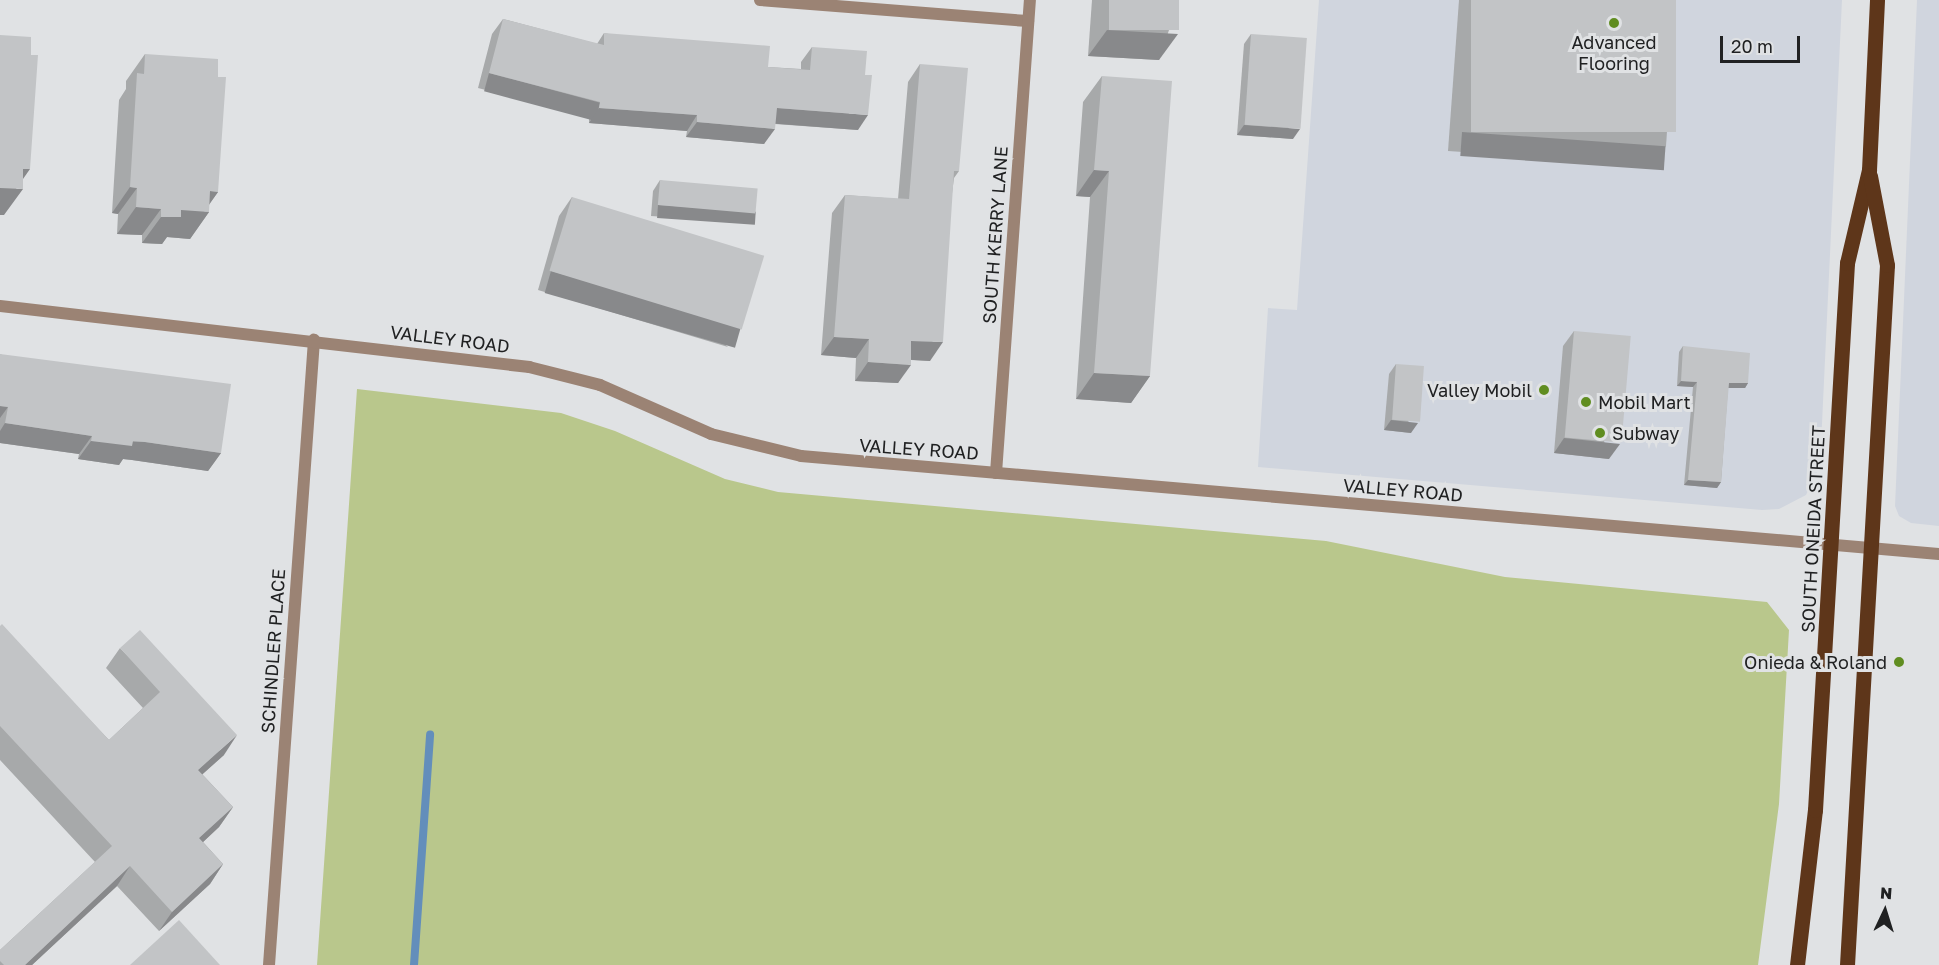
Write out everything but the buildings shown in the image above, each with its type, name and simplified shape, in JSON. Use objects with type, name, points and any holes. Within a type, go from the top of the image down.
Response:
[{"type":"main road","name":"SOUTH ONEIDA STREET","points":[[1797,965],[1815,810],[1833,543],[1847,263],[1869,170],[1877,0]]},
{"type":"main road","name":"SOUTH ONEIDA STREET","points":[[1847,965],[1887,265],[1869,170]]},
{"type":"street","points":[[760,0],[1028,21]]},
{"type":"street","name":"SOUTH KERRY LANE","points":[[996,473],[1030,0]]},
{"type":"street","name":"VALLEY ROAD","points":[[0,306],[491,361],[565,375],[638,400],[711,435],[801,456],[1851,544],[1939,554]]},
{"type":"street","name":"SCHINDLER PLACE","points":[[269,965],[314,340]]},
{"type":"shaded area","points":[[1319,0],[1842,0],[1820,466],[1806,495],[1779,509],[1762,510],[1258,467],[1268,308],[1297,310]]},
{"type":"shaded area","points":[[1917,0],[1939,0],[1939,526],[1911,523],[1899,516],[1895,506]]},
{"type":"green space","points":[[357,389],[561,413],[615,431],[725,479],[778,492],[1326,541],[1505,577],[1767,602],[1789,630],[1779,804],[1758,965],[317,965]]},
{"type":"waterway","points":[[414,965],[430,735]]},
{"type":"place","name":"Advanced Flooring","points":[[1614,23]]},
{"type":"place","name":"Valley Mobil","points":[[1544,390]]},
{"type":"place","name":"Mobil Mart","points":[[1586,402]]},
{"type":"place","name":"Subway","points":[[1600,433]]},
{"type":"place","name":"Onieda & Roland","points":[[1899,662]]}]
